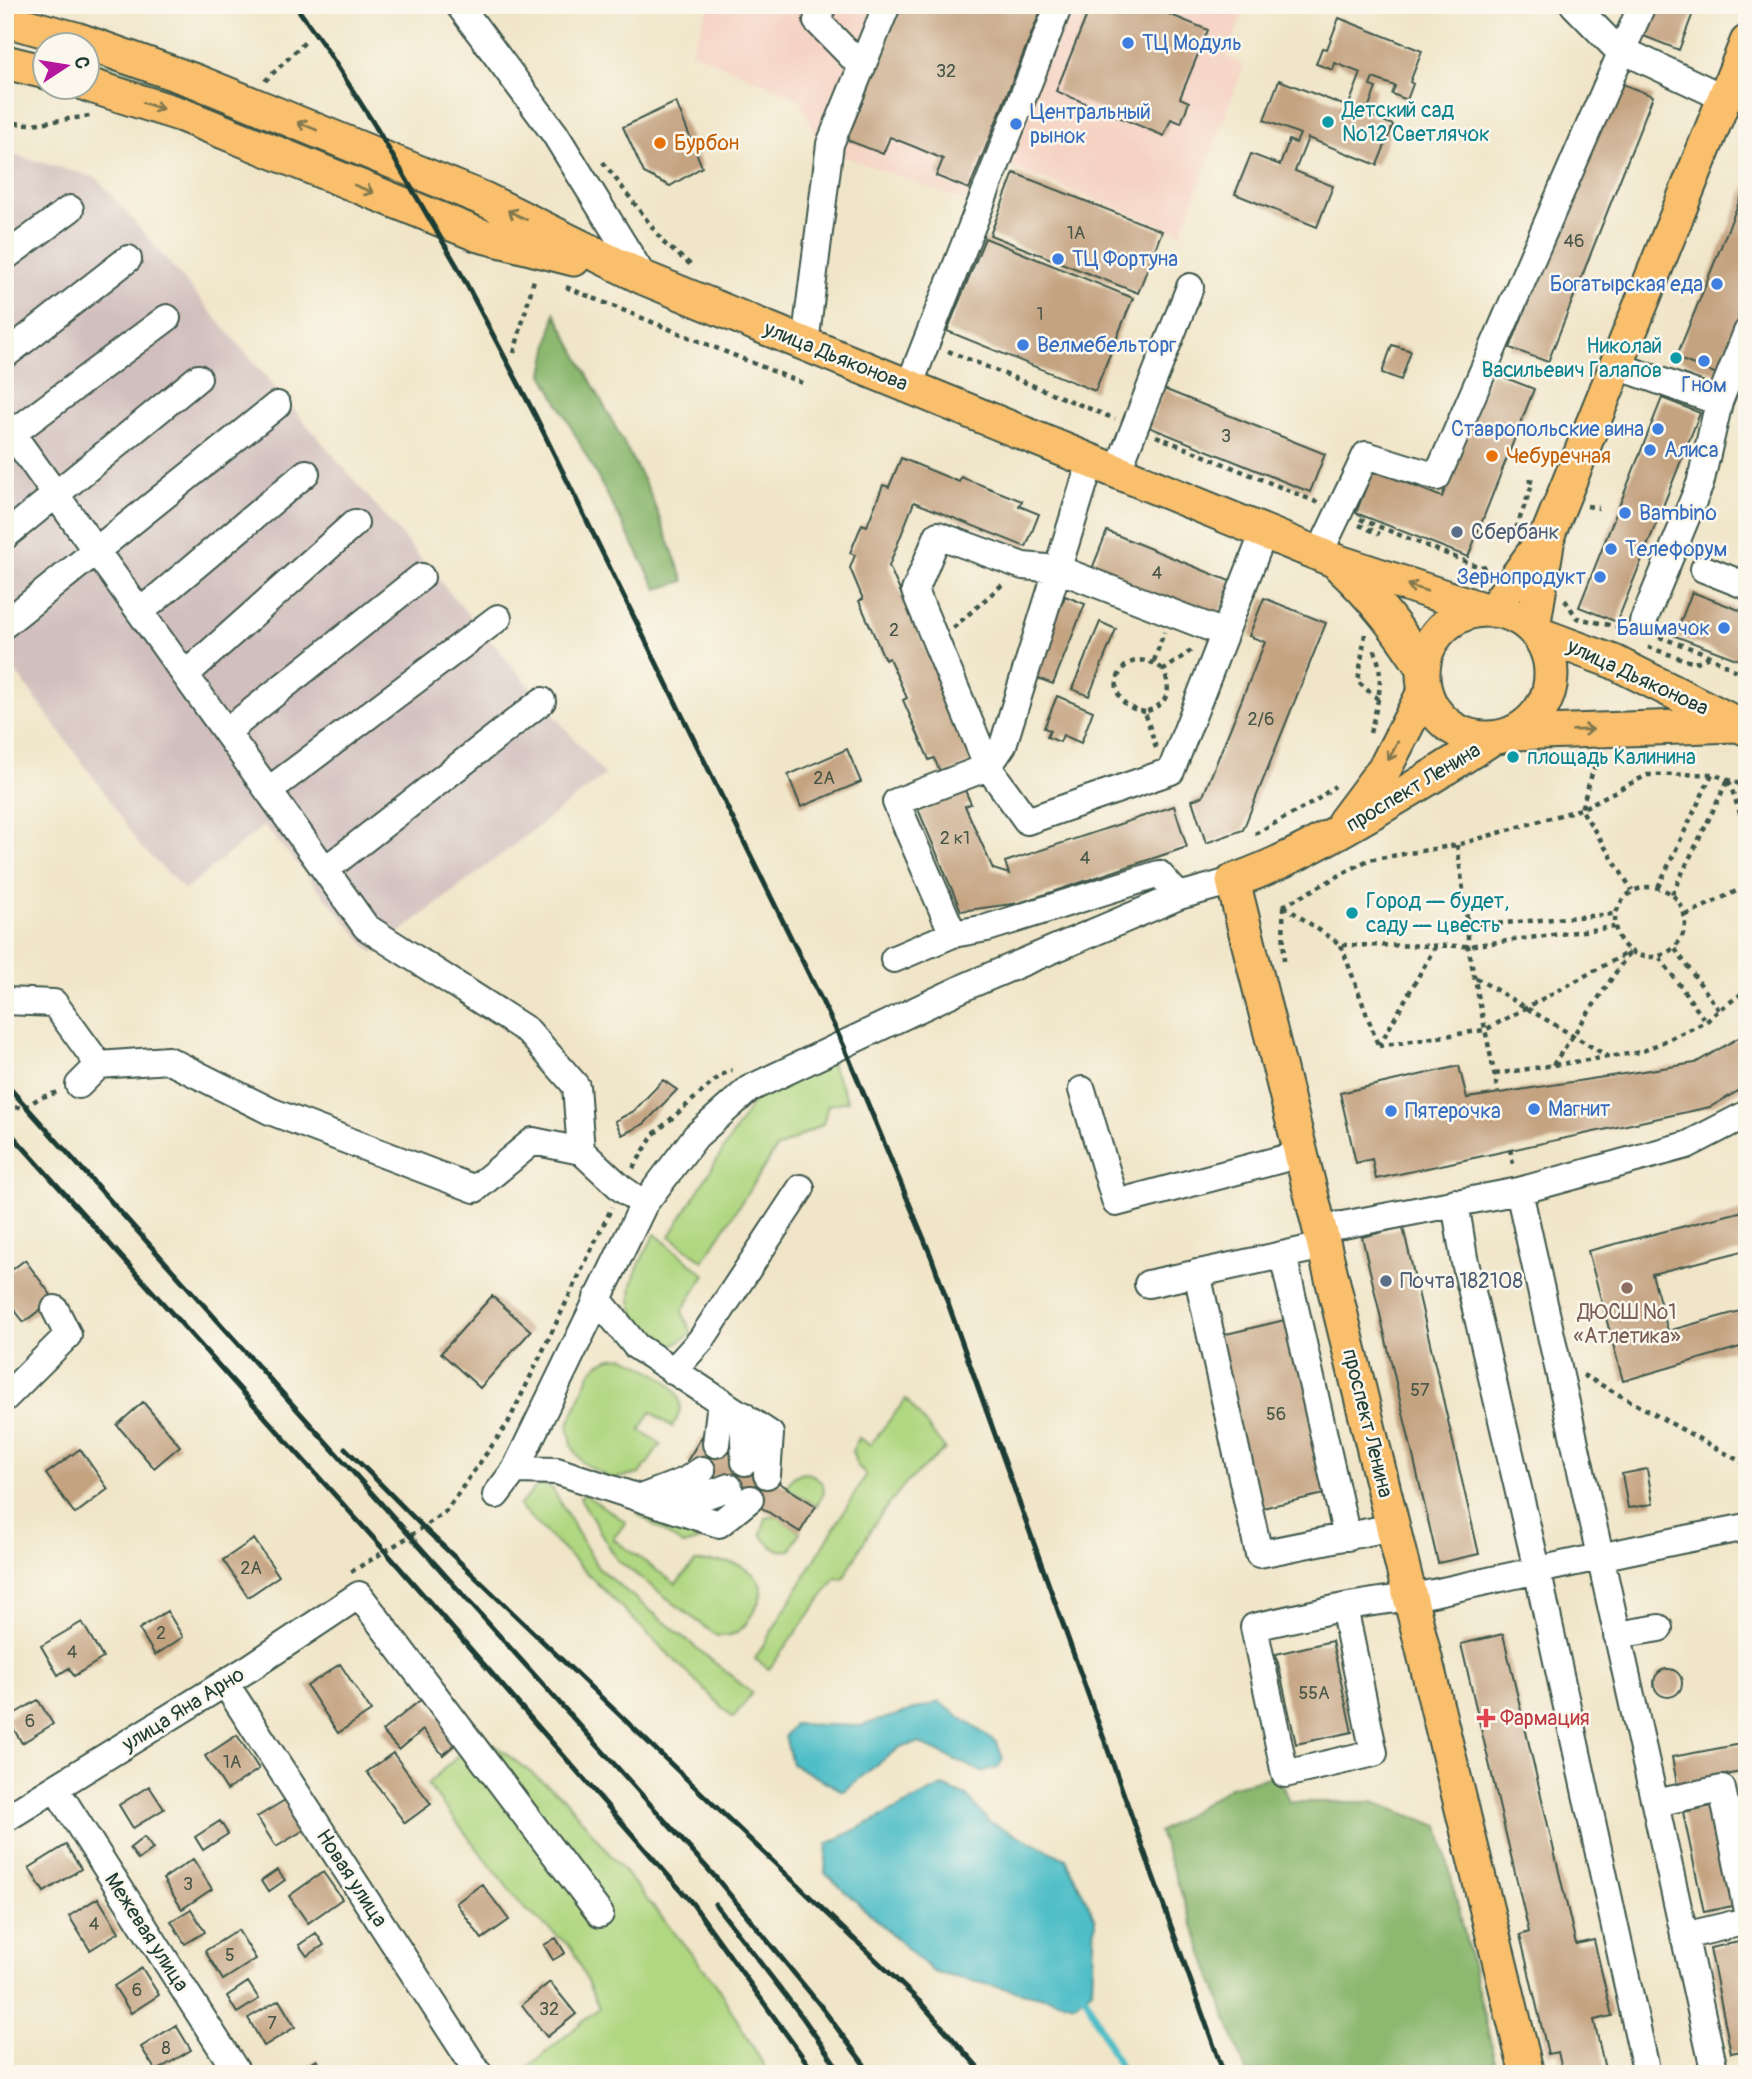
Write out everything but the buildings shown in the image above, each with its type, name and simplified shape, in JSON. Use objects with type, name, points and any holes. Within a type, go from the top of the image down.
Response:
[{"type":"main road","points":[[5,20],[76,39],[198,82],[484,199],[644,278]]},
{"type":"main road","points":[[1535,631],[1549,532],[1747,42]]},
{"type":"main road","points":[[5,62],[32,69]]},
{"type":"main road","points":[[102,102],[182,115],[479,235],[644,278]]},
{"type":"main road","name":"улица Дьяконова","points":[[644,278],[1326,557],[1487,609]]},
{"type":"main road","points":[[1487,609],[1549,532]]},
{"type":"main road","name":"улица Дьяконова","points":[[1326,557],[1369,594],[1393,622],[1424,679]]},
{"type":"main road","points":[[1487,609],[1515,615],[1535,631],[1546,647],[1552,680],[1546,701],[1533,720],[1503,735],[1470,736],[1450,727],[1434,711],[1424,679],[1429,646],[1442,628],[1460,615],[1487,609]]},
{"type":"main road","name":"улица Дьяконова","points":[[1535,631],[1614,662],[1742,727]]},
{"type":"main road","name":"проспект Ленина","points":[[1334,834],[1385,766],[1424,679]]},
{"type":"main road","name":"улица Дьяконова","points":[[1503,735],[1742,727]]},
{"type":"main road","name":"проспект Ленина","points":[[1503,735],[1334,834],[1270,868],[1233,881],[1527,2074]]},
{"type":"street","points":[[459,5],[555,134],[644,278]]},
{"type":"street","points":[[823,5],[817,21],[862,67]]},
{"type":"street","points":[[805,344],[830,144],[887,5]]},
{"type":"street","points":[[909,386],[1059,5]]},
{"type":"street","points":[[1574,5],[1614,46],[1724,98]]},
{"type":"street","points":[[1326,557],[1339,511],[1366,455],[1437,477],[1643,5]]},
{"type":"street","points":[[5,257],[71,209]]},
{"type":"street","points":[[5,355],[128,259]]},
{"type":"street","points":[[953,934],[896,802],[988,767],[1003,745],[1058,569],[1104,466],[1135,427],[1190,286]]},
{"type":"street","points":[[167,318],[8,433],[56,495],[366,927],[528,1031],[576,1086],[581,1151]]},
{"type":"street","points":[[1640,632],[1700,484],[1719,402],[1747,332]]},
{"type":"street","points":[[1615,365],[1719,402]]},
{"type":"street","points":[[5,536],[198,378]]},
{"type":"street","points":[[5,624],[277,405]]},
{"type":"street","points":[[140,612],[306,473]]},
{"type":"street","points":[[185,675],[355,523]]},
{"type":"street","points":[[1224,633],[1058,569],[1023,566],[938,535],[915,591],[988,767],[1027,821],[1171,771],[1264,532]]},
{"type":"street","points":[[1704,569],[1747,586]]},
{"type":"street","points":[[226,732],[421,577]]},
{"type":"street","points":[[268,791],[499,618]]},
{"type":"street","points":[[325,870],[542,701]]},
{"type":"street","points":[[894,958],[953,934],[987,928],[1159,874],[1179,897]]},
{"type":"street","points":[[496,1495],[515,1470],[644,1204],[696,1136],[749,1089],[967,986],[1179,897],[1233,881]]},
{"type":"street","points":[[5,1001],[54,1003],[99,1065]]},
{"type":"street","points":[[79,1085],[99,1065],[168,1060],[270,1111],[475,1189],[533,1141],[581,1151],[621,1188],[644,1204]]},
{"type":"street","points":[[1082,1090],[1116,1203],[1301,1154]]},
{"type":"street","points":[[1148,1284],[1283,1255],[1343,1225],[1518,1191],[1687,1145],[1747,1114]]},
{"type":"street","points":[[673,1371],[701,1340],[801,1188]]},
{"type":"street","points":[[1518,1191],[1557,1356],[1715,2074]]},
{"type":"street","points":[[1455,1202],[1464,1258],[1537,1569],[1647,2074]]},
{"type":"street","points":[[1283,1255],[1347,1537]]},
{"type":"street","points":[[1197,1273],[1259,1554],[1393,1527]]},
{"type":"street","points":[[597,1298],[636,1346],[743,1415],[756,1468]]},
{"type":"street","points":[[5,1398],[68,1335],[55,1309]]},
{"type":"street","points":[[716,1444],[721,1401]]},
{"type":"street","points":[[515,1470],[556,1471],[719,1524],[739,1493]]},
{"type":"street","points":[[641,1498],[685,1481],[702,1470]]},
{"type":"street","points":[[1343,1607],[1374,1753],[1285,1774],[1254,1627],[1343,1607],[1410,1597],[1747,1527]]},
{"type":"street","name":"улица Яна Арно","points":[[5,1819],[56,1790],[359,1595],[600,1914]]},
{"type":"street","points":[[1618,1635],[1659,1628]]},
{"type":"street","name":"Новая улица","points":[[225,1683],[479,2074]]},
{"type":"street","points":[[1655,1803],[1722,1789],[1747,1911]]},
{"type":"street","name":"Межевая улица","points":[[56,1790],[238,2074]]},
{"type":"street","points":[[1685,1936],[1747,1921]]},
{"type":"path","points":[[257,89],[307,40]]},
{"type":"path","points":[[5,123],[32,124],[86,102]]},
{"type":"path","points":[[602,161],[665,244],[691,265]]},
{"type":"path","points":[[514,353],[536,274],[548,279]]},
{"type":"path","points":[[559,284],[802,383]]},
{"type":"path","points":[[928,343],[1470,564],[1488,566]]},
{"type":"path","points":[[1512,540],[1533,482],[1524,478]]},
{"type":"path","points":[[1587,505],[1599,508]]},
{"type":"path","points":[[937,644],[1023,566]]},
{"type":"path","points":[[1370,735],[1379,701],[1381,679],[1377,655],[1366,631],[1358,682],[1379,701]]},
{"type":"path","points":[[1640,632],[1694,663],[1710,656]]},
{"type":"path","points":[[1164,670],[1206,638],[1224,633]]},
{"type":"path","points":[[1140,659],[1154,661],[1164,670],[1169,683],[1167,696],[1158,707],[1145,712],[1132,710],[1121,701],[1116,688],[1118,675],[1127,664],[1140,659]]},
{"type":"path","points":[[1145,712],[1163,773]]},
{"type":"path","points":[[1599,751],[1581,809],[1632,890]]},
{"type":"path","points":[[1658,887],[1713,774]]},
{"type":"path","points":[[1614,927],[1468,946],[1341,945],[1283,906],[1368,860],[1457,845],[1581,809],[1647,775],[1713,774],[1747,788]]},
{"type":"path","points":[[1255,834],[1314,802],[1342,779]]},
{"type":"path","points":[[1728,780],[1747,834]]},
{"type":"path","points":[[1672,894],[1728,780]]},
{"type":"path","points":[[1457,845],[1468,926],[1468,946],[1498,1092]]},
{"type":"path","points":[[1686,915],[1747,886]]},
{"type":"path","points":[[1379,1046],[1485,1030],[1629,952],[1660,957],[1675,949],[1685,934],[1686,915],[1672,894],[1658,887],[1632,890],[1621,900],[1615,914],[1614,927],[1619,941],[1629,952]]},
{"type":"path","points":[[1468,926],[1615,914]]},
{"type":"path","points":[[1341,945],[1379,1046]]},
{"type":"path","points":[[1379,1046],[1436,946]]},
{"type":"path","points":[[1675,949],[1719,1010]]},
{"type":"path","points":[[1553,1065],[1629,952]]},
{"type":"path","points":[[1660,957],[1706,1022]]},
{"type":"path","points":[[1475,978],[1609,1057]]},
{"type":"path","points":[[1495,1074],[1641,1052],[1706,1022],[1747,990]]},
{"type":"path","points":[[5,1108],[26,1107],[39,1098],[79,1085]]},
{"type":"path","points":[[1557,1356],[1580,1374],[1747,1465]]},
{"type":"shaded area","name":"Центральный рынок","points":[[710,5],[1247,5],[1226,56],[1244,66],[1181,233],[985,158],[966,201],[821,148],[800,99],[690,51]]},
{"type":"shaded area","points":[[14,155],[97,178],[605,775],[373,953],[264,825],[185,890],[140,846],[5,657],[5,161]]},
{"type":"green space","points":[[102,64],[189,94],[357,160],[354,169],[102,74]]},
{"type":"green space","points":[[555,313],[649,491],[684,581],[657,589],[543,374]]},
{"type":"green space","points":[[831,1064],[848,1101],[828,1105],[823,1124],[776,1149],[703,1261],[670,1236],[756,1097]]},
{"type":"green space","points":[[655,1234],[705,1275],[682,1311],[692,1334],[667,1348],[656,1347],[644,1331],[632,1304],[634,1279]]},
{"type":"green space","points":[[625,1357],[648,1368],[669,1383],[680,1402],[679,1414],[672,1427],[651,1412],[640,1430],[661,1444],[640,1474],[611,1479],[582,1462],[573,1448],[568,1426],[590,1373],[599,1363],[611,1358]]},
{"type":"green space","points":[[906,1399],[945,1449],[904,1485],[874,1524],[843,1579],[836,1578],[769,1669],[755,1659],[866,1475],[857,1465],[852,1451],[859,1438],[870,1445]]},
{"type":"green space","points":[[803,1472],[813,1475],[823,1484],[824,1493],[816,1506],[786,1487],[794,1476]]},
{"type":"green space","points":[[542,1484],[552,1488],[598,1568],[752,1693],[733,1718],[519,1506]]},
{"type":"green space","points":[[584,1494],[626,1522],[613,1539],[676,1584],[695,1562],[734,1564],[753,1574],[761,1585],[760,1598],[744,1626],[731,1635],[717,1636],[617,1560],[580,1498]]},
{"type":"green space","points":[[638,1514],[657,1514],[700,1540],[683,1545]]},
{"type":"green space","points":[[776,1516],[800,1532],[791,1550],[773,1548],[761,1534],[766,1518]]},
{"type":"green space","points":[[481,1735],[563,1797],[714,1981],[769,2074],[520,2074],[599,2008],[572,1948],[522,1906],[427,1784]]},
{"type":"green space","points":[[1278,1775],[1289,1802],[1373,1802],[1439,1826],[1498,2074],[1247,2074],[1159,1832],[1230,1787]]},
{"type":"water","points":[[939,1702],[997,1743],[1003,1759],[998,1768],[982,1772],[919,1743],[900,1747],[843,1791],[792,1764],[785,1736],[794,1724],[860,1726]]},
{"type":"water","points":[[942,1786],[967,1796],[990,1822],[1066,1859],[1095,1918],[1092,1990],[1075,2004],[933,1972],[825,1873],[827,1844]]},
{"type":"waterway","points":[[1085,1996],[1123,2074]]},
{"type":"railway","points":[[295,5],[374,124],[457,266],[536,417],[843,1044],[931,1256],[1224,2074]]},
{"type":"railway","points":[[5,1083],[717,1879],[820,2005],[871,2074]]},
{"type":"railway","points":[[5,1127],[385,1551],[692,1903],[815,2074]]},
{"type":"railway","points":[[345,1448],[423,1527],[920,2002],[984,2074]]},
{"type":"railway","points":[[715,1904],[803,2018],[842,2074]]},
{"type":"place","name":"ТЦ Модуль","points":[[1128,43]]},
{"type":"place","name":"Детский сад №12 Светлячок","points":[[1328,122]]},
{"type":"place","name":"Центральный рынок","points":[[1016,124]]},
{"type":"place","name":"Бурбон","points":[[660,143]]},
{"type":"place","name":"ТЦ Фортуна","points":[[1058,259]]},
{"type":"place","name":"Богатырская еда","points":[[1717,284]]},
{"type":"place","name":"Велмебельторг","points":[[1023,345]]},
{"type":"place","name":"Николай Васильевич Галапов","points":[[1676,358]]},
{"type":"place","name":"Гном","points":[[1704,361]]},
{"type":"place","name":"Ставропольские вина","points":[[1658,429]]},
{"type":"place","name":"Алиса","points":[[1650,450]]},
{"type":"place","name":"Чебуречная","points":[[1492,456]]},
{"type":"place","name":"Bambino","points":[[1625,513]]},
{"type":"place","name":"Сбербанк","points":[[1457,532]]},
{"type":"place","name":"Телефорум","points":[[1611,549]]},
{"type":"place","name":"Зернопродукт","points":[[1600,577]]},
{"type":"place","name":"Башмачок","points":[[1724,628]]},
{"type":"place","name":"площадь Калинина","points":[[1513,757]]},
{"type":"place","name":"Город — будет, саду — цвесть","points":[[1352,913]]},
{"type":"place","name":"Магнит","points":[[1534,1109]]},
{"type":"place","name":"Пятерочка","points":[[1391,1111]]},
{"type":"place","name":"Почта 182108","points":[[1386,1281]]},
{"type":"place","name":"ДЮСШ №1 «Атлетика»","points":[[1627,1288]]},
{"type":"place","name":"Фармация","points":[[1486,1718]]}]
